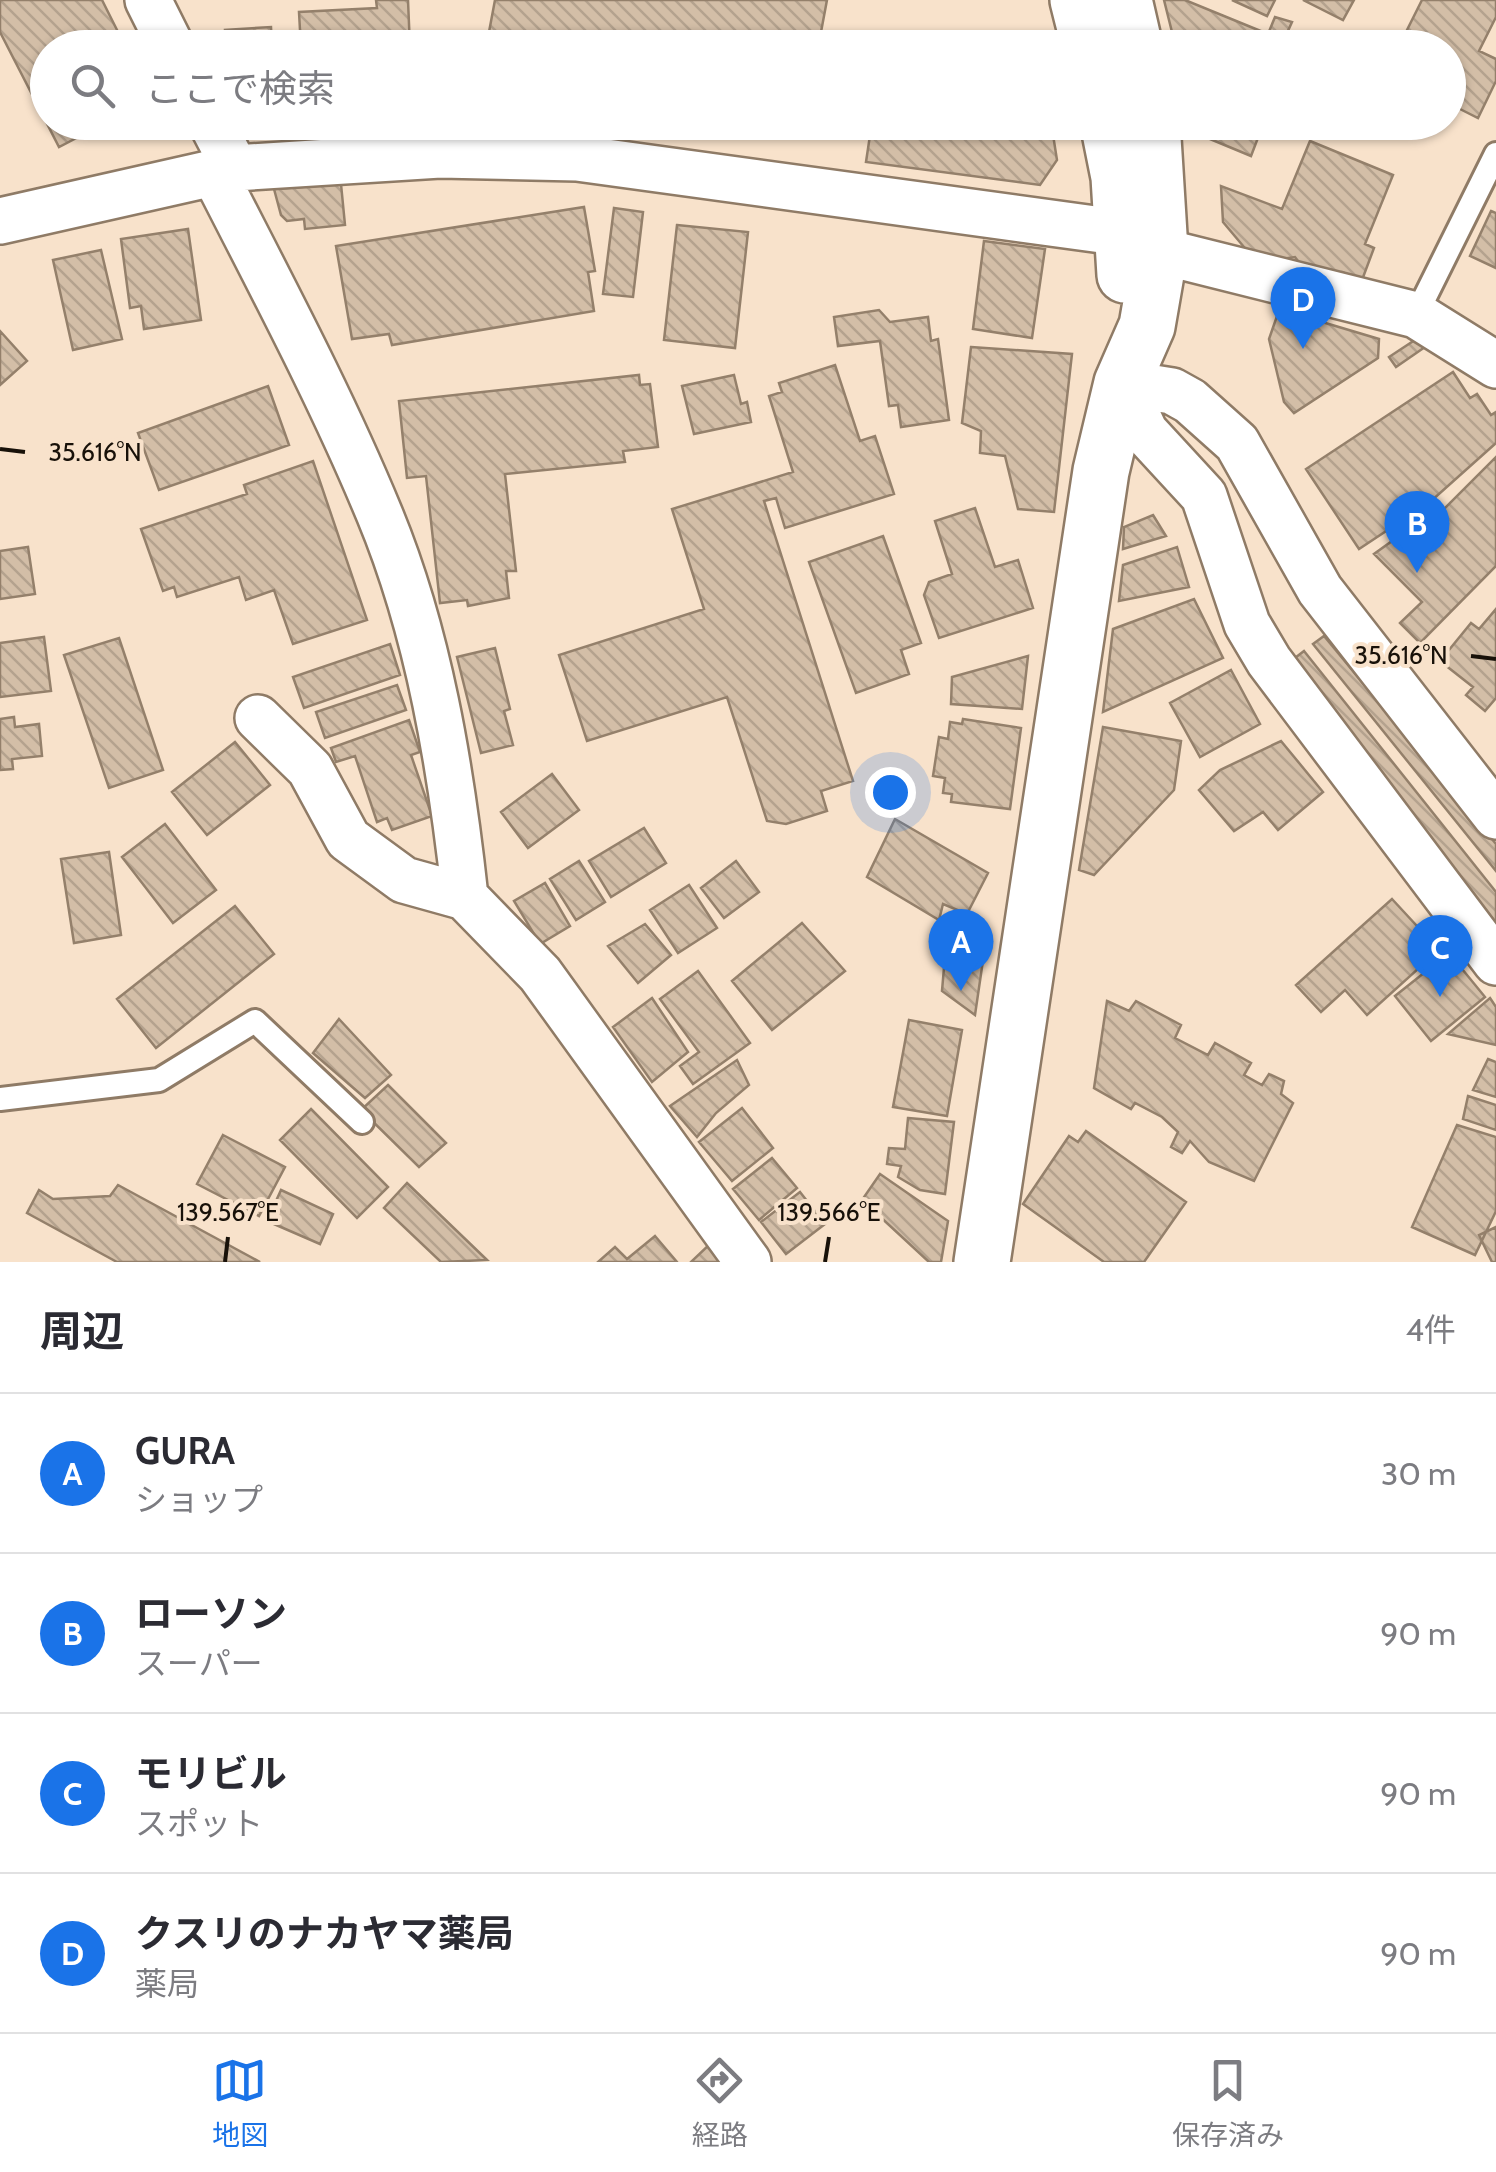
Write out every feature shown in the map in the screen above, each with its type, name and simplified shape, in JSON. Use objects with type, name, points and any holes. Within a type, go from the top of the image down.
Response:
[{"type":"street","points":[[148,0],[163,30]]},
{"type":"street","points":[[1078,0],[1086,30]]},
{"type":"street","points":[[1124,0],[1131,30]]},
{"type":"street","points":[[216,140],[224,170],[380,516],[418,634],[445,752],[464,897]]},
{"type":"street","points":[[1113,140],[1142,242]]},
{"type":"street","points":[[982,1262],[1101,471],[1122,383],[1147,326],[1142,242],[1150,140]]},
{"type":"street","points":[[0,221],[224,170],[440,154],[578,158],[1142,242],[1416,314],[1496,365]]},
{"type":"street","points":[[1122,383],[1172,391],[1190,401],[1237,443],[1320,590],[1496,816]]},
{"type":"street","points":[[1122,383],[1145,432],[1204,496],[1247,624],[1269,661],[1496,962]]},
{"type":"street","points":[[258,718],[310,769],[348,839],[404,880],[464,897],[540,974],[748,1262]]},
{"type":"lane","points":[[1416,314],[1496,154]]},
{"type":"lane","points":[[0,1100],[159,1080],[256,1021],[362,1122]]},
{"type":"building","points":[[0,0],[102,0],[117,30],[30,30],[30,90],[0,32]]},
{"type":"building","points":[[376,0],[408,0],[409,30],[300,30],[299,12],[377,8]]},
{"type":"building","points":[[495,0],[827,0],[821,30],[489,30]]},
{"type":"building","points":[[1164,0],[1185,0],[1258,30],[1172,30]]},
{"type":"building","points":[[1232,0],[1275,0],[1267,16]]},
{"type":"building","points":[[1303,0],[1354,0],[1343,20]]},
{"type":"building","points":[[1422,0],[1496,0],[1496,17],[1479,51],[1496,59],[1496,81],[1478,118],[1466,112],[1466,30],[1407,30]]},
{"type":"building","points":[[1275,17],[1292,22],[1288,30],[1270,30]]},
{"type":"building","points":[[271,27],[271,30],[225,30]]},
{"type":"building","points":[[869,140],[1054,140],[1057,160],[1040,185],[866,162]]},
{"type":"building","points":[[1212,140],[1257,140],[1251,156]]},
{"type":"building","points":[[1310,141],[1393,175],[1365,244],[1374,248],[1362,280],[1342,272],[1322,275],[1301,265],[1295,257],[1274,260],[1249,253],[1223,222],[1221,186],[1282,209]]},
{"type":"building","points":[[341,184],[345,225],[305,229],[304,219],[287,221],[281,215],[274,189]]},
{"type":"building","points":[[584,207],[595,271],[588,272],[594,311],[392,345],[389,334],[352,339],[336,246]]},
{"type":"building","points":[[614,208],[643,212],[633,297],[603,294]]},
{"type":"building","points":[[1491,211],[1496,213],[1496,268],[1470,256]]},
{"type":"building","points":[[677,225],[748,232],[735,348],[664,340]]},
{"type":"building","points":[[188,229],[201,320],[144,329],[141,306],[130,308],[121,239]]},
{"type":"building","points":[[984,241],[1045,249],[1032,338],[973,329]]},
{"type":"building","points":[[101,250],[122,339],[73,350],[53,260]]},
{"type":"building","points":[[879,310],[890,322],[928,317],[931,341],[938,339],[949,420],[901,427],[898,405],[889,406],[880,341],[838,346],[834,317]]},
{"type":"building","points":[[1292,313],[1379,339],[1378,358],[1294,413],[1284,402],[1269,339],[1277,316]]},
{"type":"building","points":[[0,331],[27,361],[0,385]]},
{"type":"building","points":[[1418,338],[1425,347],[1396,367],[1389,357]]},
{"type":"building","points":[[971,347],[1072,354],[1054,512],[1018,509],[1005,456],[980,453],[981,431],[962,423]]},
{"type":"building","points":[[835,365],[860,441],[875,436],[894,494],[785,528],[776,498],[764,501],[853,781],[821,791],[827,811],[786,824],[767,821],[727,697],[587,741],[559,655],[704,609],[672,509],[793,472],[769,396],[782,392],[779,383]]},
{"type":"building","points":[[1453,372],[1470,398],[1477,394],[1491,415],[1496,412],[1496,443],[1430,502],[1359,549],[1306,469]]},
{"type":"building","points":[[639,375],[640,385],[650,384],[658,447],[623,451],[625,462],[505,474],[516,571],[506,571],[509,598],[468,606],[467,600],[440,603],[426,476],[407,478],[399,401]]},
{"type":"building","points":[[734,375],[741,404],[747,402],[751,422],[694,434],[682,386]]},
{"type":"building","points":[[268,386],[289,445],[159,490],[138,433]]},
{"type":"building","points":[[1496,457],[1496,566],[1420,643],[1400,623],[1422,602],[1374,554],[1438,508],[1441,512]]},
{"type":"building","points":[[313,461],[367,620],[293,644],[274,590],[246,600],[239,577],[177,597],[174,587],[163,591],[141,529],[247,494],[244,485]]},
{"type":"building","points":[[975,508],[995,567],[1018,560],[1033,608],[939,638],[924,595],[929,582],[952,574],[935,521]]},
{"type":"building","points":[[1153,515],[1166,536],[1123,549],[1124,527]]},
{"type":"building","points":[[883,536],[921,643],[901,650],[909,674],[856,693],[809,562]]},
{"type":"building","points":[[28,547],[35,594],[0,599],[0,551]]},
{"type":"building","points":[[1177,547],[1189,587],[1119,601],[1123,565]]},
{"type":"building","points":[[1194,599],[1223,658],[1103,712],[1113,629]]},
{"type":"building","points":[[1496,609],[1496,698],[1485,711],[1466,695],[1473,687],[1440,661],[1471,623],[1479,629]]},
{"type":"building","points":[[1324,636],[1496,844],[1496,871],[1313,644]]},
{"type":"building","points":[[44,637],[51,691],[0,697],[0,643]]},
{"type":"building","points":[[119,638],[163,770],[109,788],[64,655]]},
{"type":"building","points":[[390,644],[400,675],[304,708],[293,677]]},
{"type":"building","points":[[495,648],[510,709],[504,711],[513,745],[481,753],[457,657]]},
{"type":"building","points":[[1304,651],[1496,892],[1496,923],[1291,661]]},
{"type":"building","points":[[1028,656],[1022,709],[951,704],[952,677]]},
{"type":"building","points":[[1231,670],[1260,724],[1200,757],[1170,703]]},
{"type":"building","points":[[397,685],[406,710],[325,738],[316,712]]},
{"type":"building","points":[[14,717],[15,727],[39,724],[42,756],[12,759],[13,769],[0,770],[0,719]]},
{"type":"building","points":[[963,719],[1021,728],[1010,809],[951,802],[952,794],[943,793],[945,778],[933,776],[939,737],[948,739],[950,722],[962,724]]},
{"type":"building","points":[[409,720],[420,752],[411,755],[432,816],[392,830],[387,818],[377,822],[355,756],[336,762],[331,748]]},
{"type":"building","points":[[1103,727],[1181,741],[1174,790],[1094,875],[1079,870]]},
{"type":"building","points":[[1281,741],[1323,792],[1278,830],[1263,812],[1234,831],[1199,790],[1220,770]]},
{"type":"building","points":[[235,742],[270,785],[207,835],[172,792]]},
{"type":"building","points":[[552,774],[579,810],[528,848],[501,812]]},
{"type":"building","points":[[895,819],[988,873],[967,914],[943,904],[939,920],[867,877]]},
{"type":"building","points":[[165,824],[216,890],[173,923],[122,857]]},
{"type":"building","points":[[644,828],[666,863],[611,897],[589,861]]},
{"type":"building","points":[[109,852],[121,935],[74,943],[61,859]]},
{"type":"building","points":[[579,861],[605,902],[576,920],[550,879]]},
{"type":"building","points":[[736,861],[759,892],[724,918],[701,888]]},
{"type":"building","points":[[545,883],[570,926],[540,944],[514,901]]},
{"type":"building","points":[[689,885],[717,928],[678,953],[650,910]]},
{"type":"building","points":[[1392,899],[1439,950],[1367,1015],[1345,990],[1321,1012],[1296,985]]},
{"type":"building","points":[[235,906],[274,954],[156,1048],[117,999]]},
{"type":"building","points":[[802,923],[845,971],[772,1030],[732,981]]},
{"type":"building","points":[[645,924],[671,955],[638,983],[608,946]]},
{"type":"building","points":[[986,940],[975,1015],[942,991],[945,956]]},
{"type":"building","points":[[1449,953],[1485,997],[1431,1041],[1395,996]]},
{"type":"building","points":[[698,971],[750,1043],[693,1084],[680,1066],[699,1052],[660,999]]},
{"type":"building","points":[[652,998],[688,1052],[652,1082],[613,1027]]},
{"type":"building","points":[[1490,998],[1496,1007],[1496,1045],[1448,1034]]},
{"type":"building","points":[[1107,1001],[1129,1011],[1136,1001],[1181,1025],[1175,1038],[1208,1055],[1215,1043],[1251,1063],[1244,1075],[1262,1085],[1269,1074],[1284,1081],[1281,1094],[1293,1103],[1254,1181],[1209,1162],[1190,1141],[1182,1153],[1171,1147],[1178,1132],[1162,1117],[1135,1103],[1131,1109],[1094,1088]]},
{"type":"building","points":[[339,1019],[391,1075],[365,1098],[313,1053]]},
{"type":"building","points":[[909,1020],[962,1030],[947,1116],[893,1107]]},
{"type":"building","points":[[1488,1059],[1496,1062],[1496,1097],[1473,1090]]},
{"type":"building","points":[[737,1060],[749,1085],[716,1113],[697,1137],[670,1106]]},
{"type":"building","points":[[388,1085],[446,1143],[419,1167],[361,1110]]},
{"type":"building","points":[[1468,1096],[1496,1105],[1496,1130],[1463,1119]]},
{"type":"building","points":[[742,1108],[773,1148],[732,1181],[699,1142]]},
{"type":"building","points":[[311,1109],[388,1187],[357,1218],[280,1140]]},
{"type":"building","points":[[908,1118],[954,1122],[945,1194],[920,1190],[898,1177],[901,1166],[887,1164],[889,1148],[905,1149]]},
{"type":"building","points":[[1457,1125],[1496,1137],[1496,1211],[1475,1255],[1412,1227]]},
{"type":"building","points":[[1086,1131],[1186,1202],[1144,1262],[1104,1262],[1023,1204],[1069,1136],[1078,1142]]},
{"type":"building","points":[[223,1135],[285,1167],[259,1216],[197,1184]]},
{"type":"building","points":[[772,1158],[797,1188],[759,1220],[733,1189]]},
{"type":"building","points":[[880,1174],[948,1221],[941,1262],[929,1262],[862,1200]]},
{"type":"building","points":[[407,1183],[487,1260],[441,1262],[384,1208]]},
{"type":"building","points":[[118,1185],[260,1262],[117,1262],[27,1213],[39,1190],[53,1199],[110,1196]]},
{"type":"building","points":[[281,1190],[333,1214],[320,1244],[267,1221]]},
{"type":"building","points":[[800,1192],[825,1224],[786,1254],[761,1222]]},
{"type":"building","points":[[1496,1227],[1496,1262],[1492,1262],[1479,1235]]},
{"type":"building","points":[[655,1236],[677,1262],[598,1262],[615,1247],[627,1259]]},
{"type":"building","points":[[712,1242],[732,1262],[691,1262]]},
{"type":"place","name":"クスリのナカヤマ薬局","points":[[1303,349]]},
{"type":"place","name":"ローソン","points":[[1417,573]]},
{"type":"place","name":"GURA","points":[[961,991]]},
{"type":"place","name":"モリビル","points":[[1440,997]]}]
